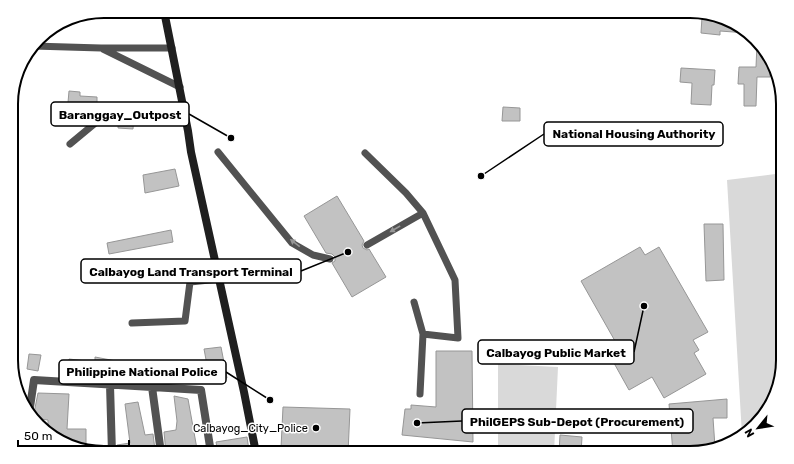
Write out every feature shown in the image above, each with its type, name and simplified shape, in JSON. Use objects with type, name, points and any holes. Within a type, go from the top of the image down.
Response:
[{"type":"street","points":[[166,18],[180,87],[191,152],[255,446]]},
{"type":"street","points":[[30,405],[34,380],[201,390],[210,446]]},
{"type":"street","points":[[110,385],[112,446]]},
{"type":"street","points":[[152,387],[160,446]]},
{"type":"lane","points":[[40,46],[172,48]]},
{"type":"lane","points":[[100,48],[180,87]]},
{"type":"lane","points":[[70,144],[111,110],[184,112]]},
{"type":"lane","points":[[218,152],[292,243],[313,255],[330,259]]},
{"type":"lane","points":[[365,154],[406,193],[423,213],[455,280],[458,338],[423,334]]},
{"type":"lane","points":[[367,245],[423,213]]},
{"type":"lane","points":[[132,323],[185,321],[190,282],[219,279]]},
{"type":"lane","points":[[414,302],[423,334],[420,394]]},
{"type":"shaded area","points":[[776,174],[776,366],[771,388],[762,408],[740,408],[727,180]]},
{"type":"shaded area","points":[[498,364],[558,367],[554,446],[498,446]]},
{"type":"building","points":[[702,19],[713,21],[738,32],[720,31],[720,35],[701,33]]},
{"type":"building","points":[[757,50],[765,61],[770,77],[757,77],[756,106],[744,106],[744,84],[738,84],[739,67],[756,67]]},
{"type":"building","points":[[681,68],[715,70],[714,85],[712,85],[711,105],[691,104],[692,83],[680,82]]},
{"type":"building","points":[[69,91],[80,92],[80,96],[97,97],[97,115],[95,117],[67,114]]},
{"type":"building","points":[[503,107],[520,108],[520,121],[502,121]]},
{"type":"building","points":[[119,115],[134,115],[133,129],[118,128]]},
{"type":"building","points":[[175,169],[179,186],[145,193],[143,175]]},
{"type":"building","points":[[337,196],[364,241],[362,245],[363,248],[367,250],[369,249],[386,277],[352,297],[332,263],[335,261],[335,257],[332,254],[326,253],[304,216]]},
{"type":"building","points":[[704,224],[723,224],[724,280],[706,281]]},
{"type":"building","points":[[171,230],[173,242],[109,254],[107,243]]},
{"type":"building","points":[[640,247],[645,255],[659,247],[708,332],[693,340],[699,350],[694,353],[706,374],[664,398],[652,377],[629,390],[605,347],[615,341],[581,281]]},
{"type":"building","points":[[221,347],[227,378],[216,380],[207,365],[204,349]]},
{"type":"building","points":[[436,351],[472,351],[473,442],[402,435],[405,409],[411,409],[411,405],[436,407]]},
{"type":"building","points":[[29,354],[41,355],[38,371],[27,369]]},
{"type":"building","points":[[95,357],[158,369],[156,382],[115,379],[90,374],[90,376],[78,374],[78,376],[66,375],[69,359],[95,362]]},
{"type":"building","points":[[38,393],[69,394],[67,429],[86,429],[86,444],[61,435],[48,426],[48,420],[41,419],[34,411]]},
{"type":"building","points":[[174,396],[188,399],[196,446],[165,446],[164,432],[176,430],[177,421]]},
{"type":"building","points":[[727,399],[727,418],[713,418],[715,442],[696,446],[672,446],[669,404]]},
{"type":"building","points":[[138,402],[145,435],[153,434],[154,446],[117,446],[130,443],[125,404]]},
{"type":"building","name":"Calbayog_City_Police","points":[[283,407],[350,409],[348,446],[281,446]]},
{"type":"building","points":[[560,435],[582,437],[581,446],[559,446]]},
{"type":"building","points":[[247,437],[248,446],[217,446],[216,442]]},
{"type":"place","name":"Baranggay_Outpost","points":[[231,138]]},
{"type":"place","name":"National Housing Authority","points":[[481,176]]},
{"type":"place","name":"Calbayog Land Transport Terminal","points":[[348,252]]},
{"type":"place","name":"Calbayog Public Market","points":[[644,306]]},
{"type":"place","name":"Philippine National Police","points":[[270,400]]},
{"type":"place","name":"PhilGEPS Sub-Depot (Procurement)","points":[[417,423]]},
{"type":"place","name":"Calbayog_City_Police","points":[[316,428]]}]
